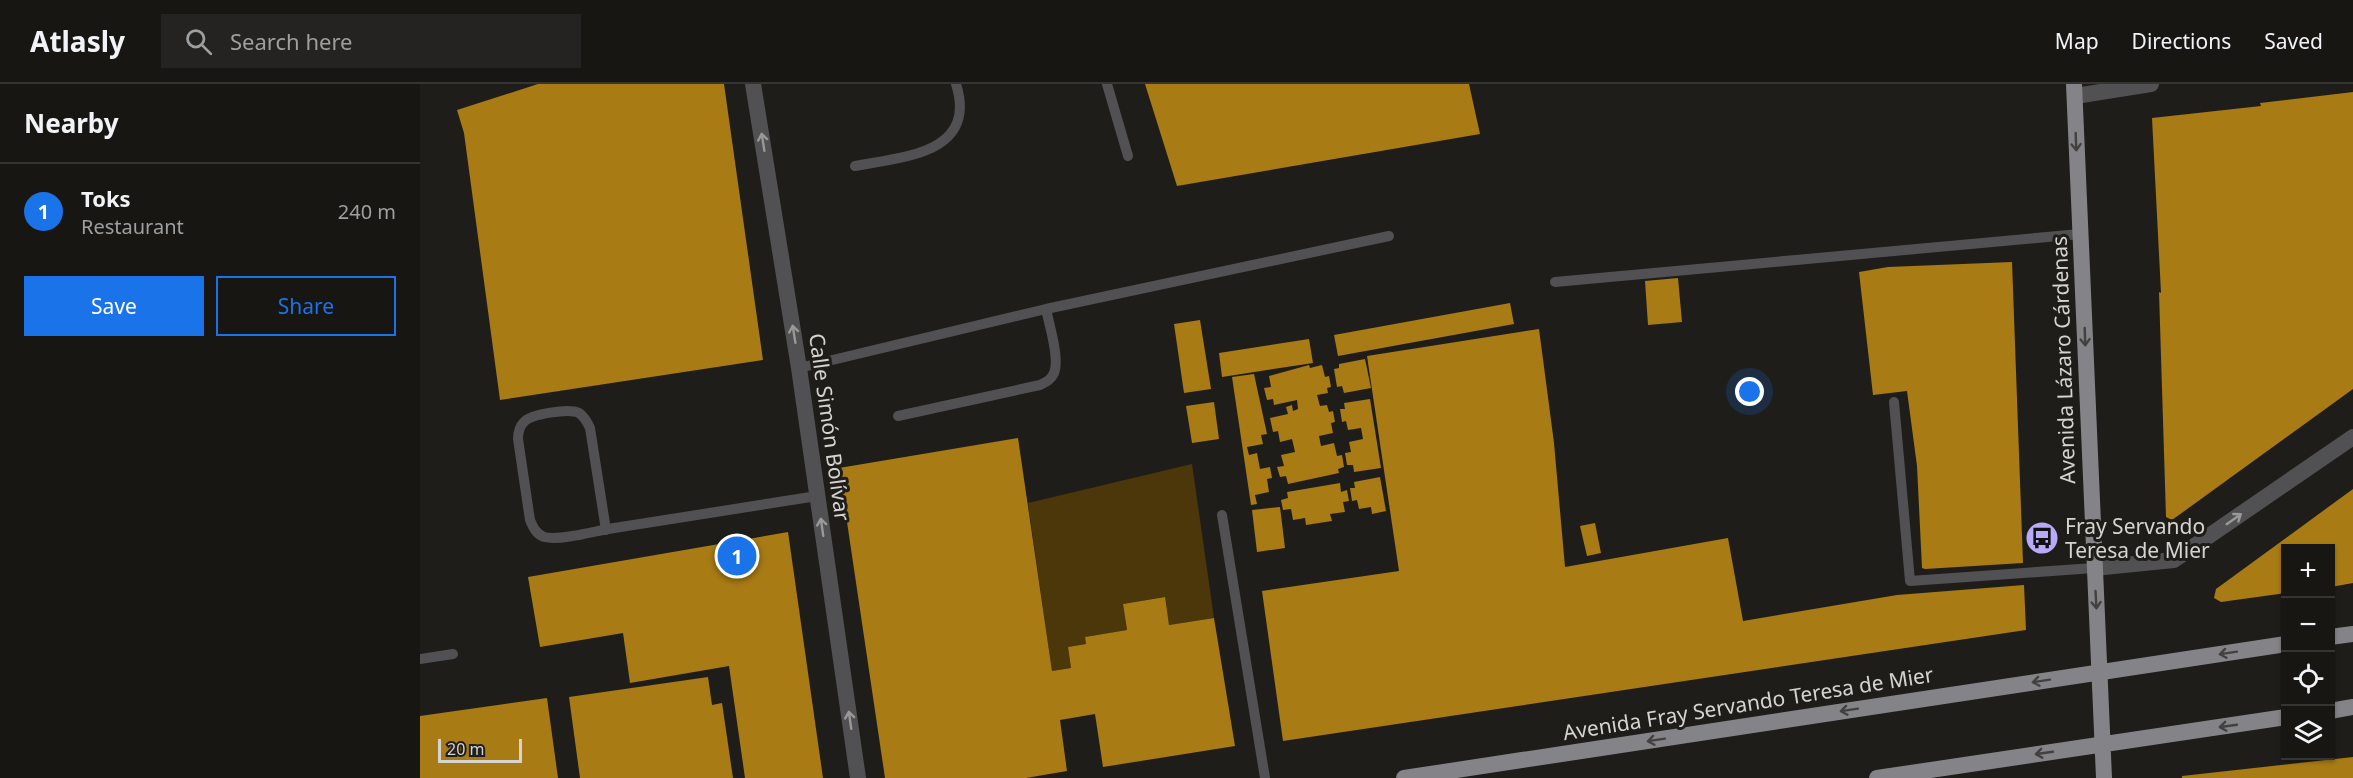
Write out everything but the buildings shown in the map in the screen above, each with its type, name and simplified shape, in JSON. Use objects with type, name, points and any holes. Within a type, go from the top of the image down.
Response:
[{"type":"main road","name":"Avenida Lázaro Cárdenas","points":[[2074,90],[2104,778]]},
{"type":"main road","points":[[2335,636],[2353,633]]},
{"type":"main road","name":"Avenida Fray Servando Teresa de Mier","points":[[1404,778],[2281,645]]},
{"type":"main road","points":[[2335,710],[2353,707]]},
{"type":"main road","points":[[1877,778],[2281,718]]},
{"type":"street","name":"Calle Simón Bolívar","points":[[753,84],[799,368],[858,778]]},
{"type":"street","points":[[2074,90],[2151,84]]},
{"type":"street","points":[[2094,568],[2174,560],[2353,437]]},
{"type":"lane","points":[[855,166],[922,153],[948,139],[959,115],[956,84]]},
{"type":"lane","points":[[1107,84],[1128,156]]},
{"type":"lane","points":[[1555,282],[2080,234]]},
{"type":"lane","points":[[799,368],[1046,309],[1389,236]]},
{"type":"lane","points":[[898,416],[1040,385],[1049,380],[1055,371],[1056,360],[1046,309]]},
{"type":"lane","points":[[1894,402],[1910,581],[2094,568]]},
{"type":"lane","points":[[606,530],[590,428],[586,418],[577,411],[566,411],[535,415],[525,420],[519,429],[518,439],[530,520],[534,530],[543,537],[554,538],[606,530],[818,496]]},
{"type":"lane","points":[[1222,515],[1265,778]]},
{"type":"lane","points":[[420,659],[453,654]]},
{"type":"shaded area","points":[[1192,464],[1214,618],[1169,625],[1164,597],[1123,604],[1127,630],[1085,637],[1086,644],[1068,647],[1071,668],[1052,671],[1028,503]]},
{"type":"place","name":"Fray Servando Teresa de Mier","points":[[2042,538]]},
{"type":"place","name":"Toks","points":[[737,556]]}]
